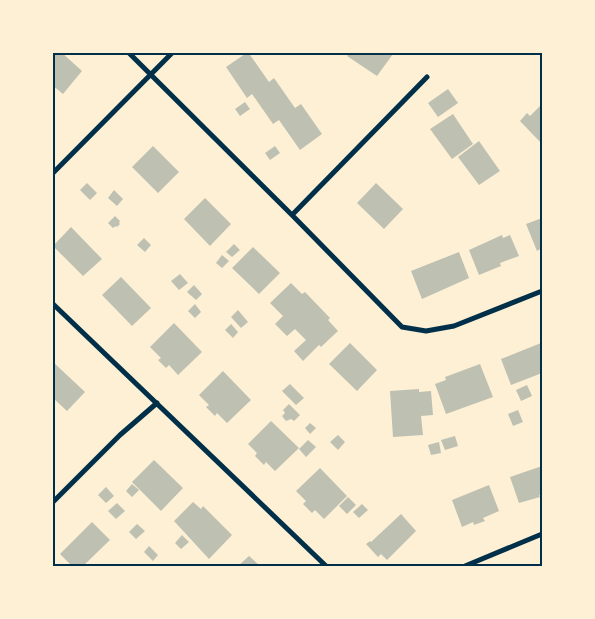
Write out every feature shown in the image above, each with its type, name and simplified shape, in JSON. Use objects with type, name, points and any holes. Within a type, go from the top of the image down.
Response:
[{"type":"street","points":[[128,52],[402,327],[426,331],[454,326],[542,292]]},
{"type":"street","points":[[52,174],[173,52]]},
{"type":"street","points":[[292,215],[427,77]]},
{"type":"street","points":[[52,303],[326,566]]},
{"type":"street","points":[[52,503],[120,435],[157,403]]},
{"type":"street","points":[[465,566],[542,534]]},
{"type":"building","points":[[52,52],[61,52],[82,71],[63,94],[52,85]]},
{"type":"building","points":[[248,52],[269,82],[274,78],[295,108],[301,104],[322,134],[300,150],[279,120],[273,124],[252,94],[247,98],[226,67]]},
{"type":"building","points":[[350,52],[391,52],[393,54],[377,76],[347,56]]},
{"type":"building","points":[[448,89],[458,103],[438,117],[428,103]]},
{"type":"building","points":[[245,102],[250,109],[240,116],[235,109]]},
{"type":"building","points":[[542,104],[542,144],[520,121],[527,113],[530,116]]},
{"type":"building","points":[[453,114],[473,144],[452,159],[430,129]]},
{"type":"building","points":[[479,141],[500,171],[479,185],[458,157]]},
{"type":"building","points":[[153,146],[179,172],[158,193],[132,167]]},
{"type":"building","points":[[275,146],[280,153],[270,160],[265,153]]},
{"type":"building","points":[[87,183],[97,193],[90,200],[80,190]]},
{"type":"building","points":[[376,183],[403,209],[384,229],[357,203]]},
{"type":"building","points":[[114,190],[123,199],[117,206],[108,198]]},
{"type":"building","points":[[205,198],[231,224],[210,246],[184,219]]},
{"type":"building","points":[[115,216],[120,221],[120,224],[113,228],[108,223]]},
{"type":"building","points":[[542,218],[542,248],[537,251],[526,224]]},
{"type":"building","points":[[71,227],[102,259],[83,276],[53,246]]},
{"type":"building","points":[[502,235],[503,238],[510,235],[519,256],[500,263],[501,266],[479,275],[469,250]]},
{"type":"building","points":[[144,238],[151,245],[145,252],[137,245]]},
{"type":"building","points":[[234,244],[240,250],[232,257],[226,252]]},
{"type":"building","points":[[253,247],[280,273],[259,294],[232,268]]},
{"type":"building","points":[[459,252],[469,278],[422,299],[411,271]]},
{"type":"building","points":[[222,255],[229,261],[222,268],[216,263]]},
{"type":"building","points":[[180,274],[188,283],[179,290],[171,281]]},
{"type":"building","points":[[121,277],[151,308],[132,326],[102,295]]},
{"type":"building","points":[[291,283],[302,294],[305,292],[330,318],[328,320],[338,331],[321,347],[319,345],[303,361],[294,351],[306,340],[295,329],[287,336],[275,324],[283,316],[270,303]]},
{"type":"building","points":[[194,285],[202,294],[196,300],[187,292]]},
{"type":"building","points":[[195,304],[201,312],[195,318],[188,311]]},
{"type":"building","points":[[238,310],[248,322],[241,328],[231,317]]},
{"type":"building","points":[[174,323],[202,352],[178,375],[169,365],[166,368],[158,360],[161,358],[150,347]]},
{"type":"building","points":[[231,324],[238,332],[233,338],[225,330]]},
{"type":"building","points":[[350,343],[377,370],[357,391],[329,364]]},
{"type":"building","points":[[541,343],[542,373],[511,385],[501,359]]},
{"type":"building","points":[[52,361],[85,392],[67,411],[52,397]]},
{"type":"building","points":[[480,364],[493,397],[446,414],[435,384],[446,380],[445,377]]},
{"type":"building","points":[[223,371],[251,400],[227,423],[217,413],[215,416],[206,407],[209,405],[199,395]]},
{"type":"building","points":[[290,384],[304,398],[296,405],[282,391]]},
{"type":"building","points":[[527,385],[532,396],[521,401],[516,390]]},
{"type":"building","points":[[419,389],[419,392],[431,391],[433,415],[421,416],[423,435],[393,437],[390,391]]},
{"type":"building","points":[[289,404],[300,415],[294,421],[291,419],[286,421],[282,416],[285,413],[283,410]]},
{"type":"building","points":[[518,410],[523,422],[513,426],[508,414]]},
{"type":"building","points":[[271,421],[299,448],[275,471],[266,462],[264,465],[255,456],[257,453],[248,444]]},
{"type":"building","points":[[310,423],[316,428],[310,434],[305,428]]},
{"type":"building","points":[[338,435],[345,442],[338,450],[330,442]]},
{"type":"building","points":[[455,436],[458,446],[445,450],[441,440]]},
{"type":"building","points":[[308,440],[316,447],[306,457],[299,449]]},
{"type":"building","points":[[439,442],[441,453],[431,455],[428,445]]},
{"type":"building","points":[[154,460],[183,488],[161,511],[132,482]]},
{"type":"building","points":[[542,466],[542,494],[539,495],[540,497],[519,503],[510,477]]},
{"type":"building","points":[[320,468],[347,496],[324,519],[315,510],[312,513],[303,504],[306,501],[296,491]]},
{"type":"building","points":[[132,484],[139,490],[132,497],[126,491]]},
{"type":"building","points":[[489,485],[499,511],[483,518],[485,521],[474,525],[473,522],[462,527],[452,500]]},
{"type":"building","points":[[106,487],[114,496],[106,503],[98,495]]},
{"type":"building","points":[[348,497],[356,505],[347,514],[339,506]]},
{"type":"building","points":[[193,502],[201,509],[203,506],[232,535],[209,559],[174,521]]},
{"type":"building","points":[[117,503],[125,511],[116,519],[108,511]]},
{"type":"building","points":[[362,504],[368,510],[359,518],[353,512]]},
{"type":"building","points":[[401,514],[416,531],[387,560],[381,554],[378,557],[366,544],[371,542]]},
{"type":"building","points":[[92,522],[110,540],[83,566],[72,566],[60,554]]},
{"type":"building","points":[[137,524],[145,531],[136,539],[129,532]]},
{"type":"building","points":[[182,535],[189,542],[181,549],[175,543]]},
{"type":"building","points":[[149,546],[158,555],[153,561],[144,552]]},
{"type":"building","points":[[249,556],[260,566],[238,566]]}]
